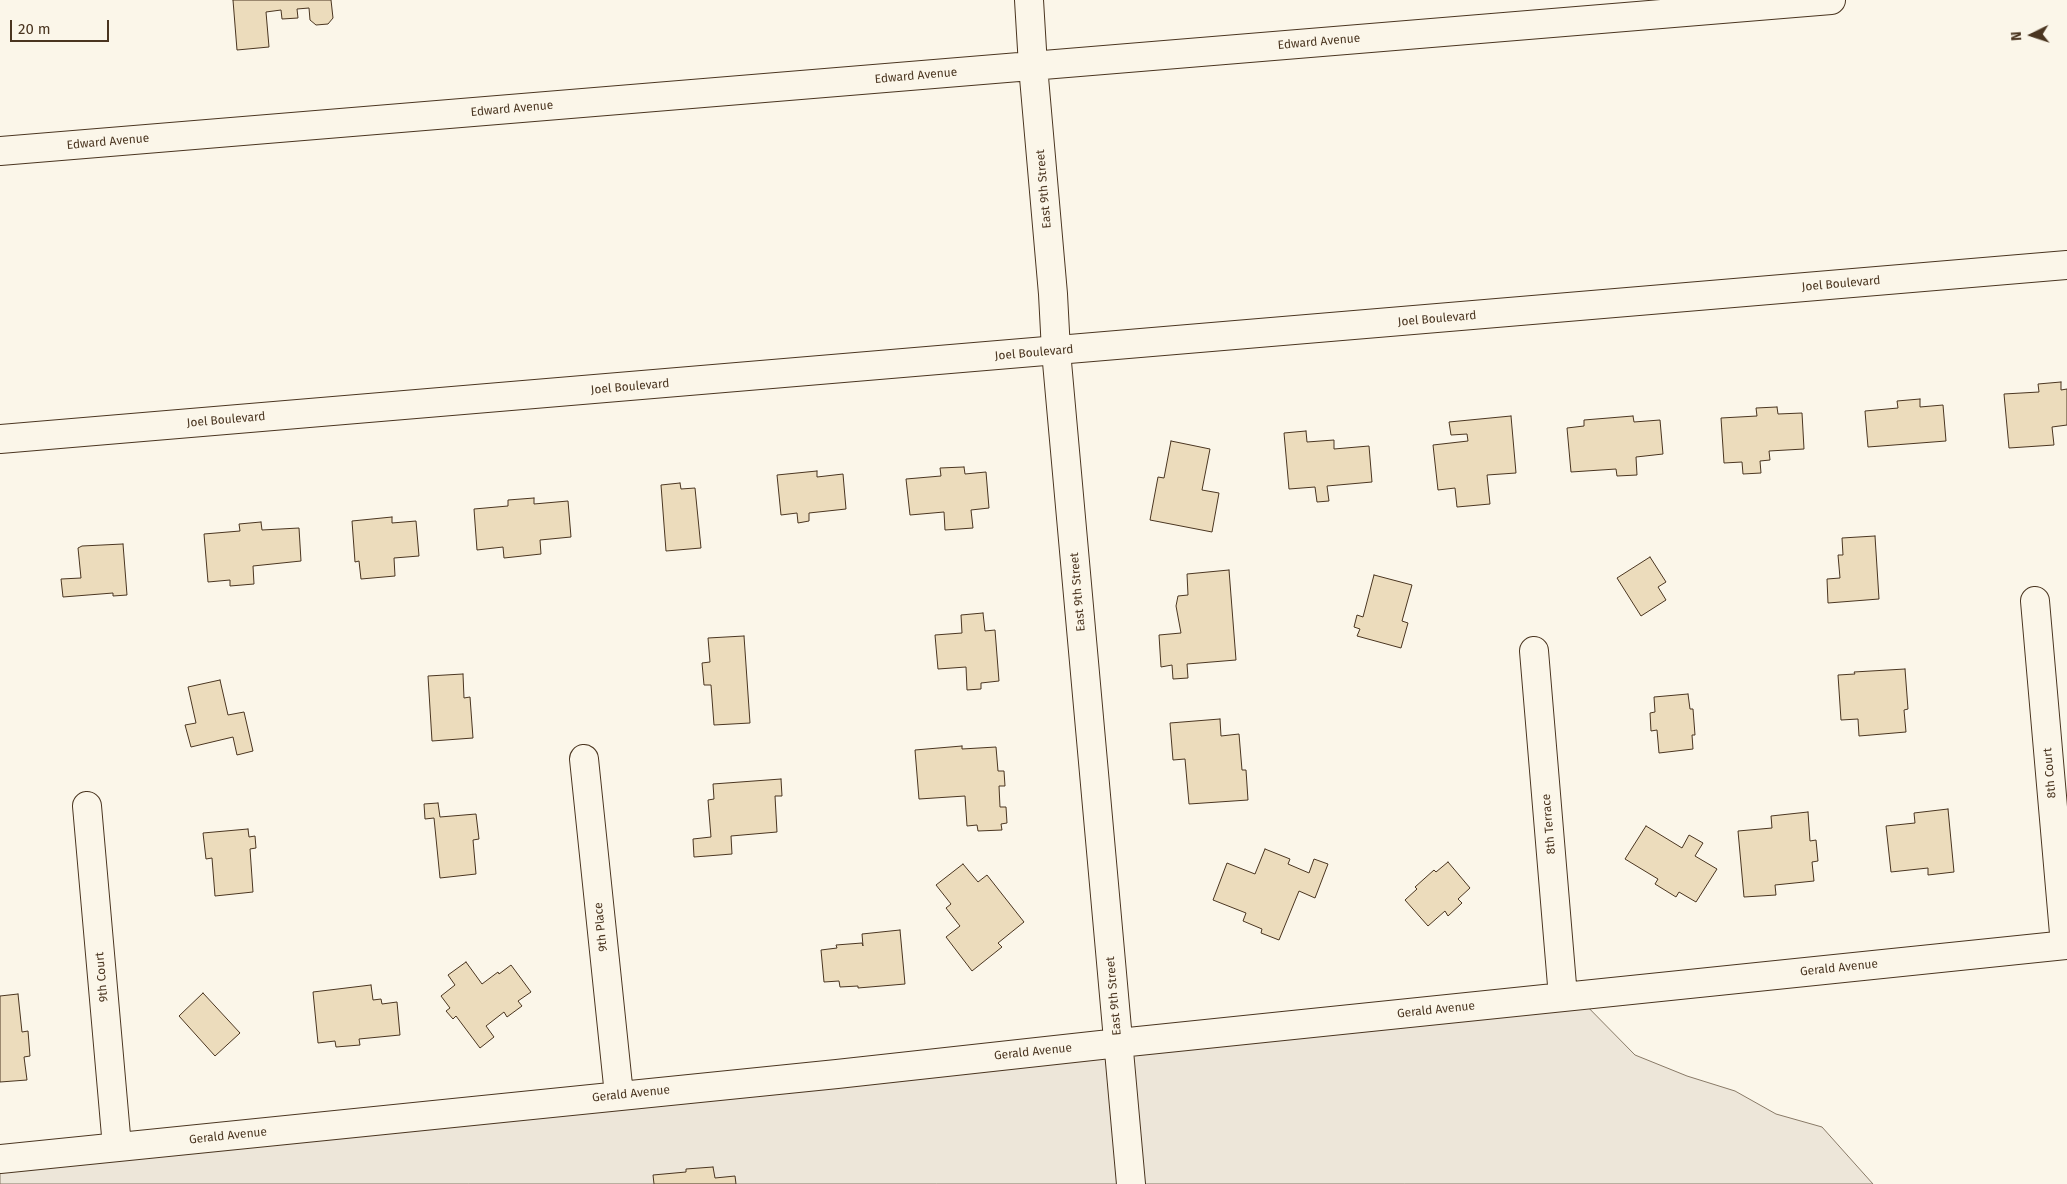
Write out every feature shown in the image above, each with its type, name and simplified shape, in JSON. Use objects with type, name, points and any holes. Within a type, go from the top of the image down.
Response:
[{"type":"street","name":"East 9th Street","points":[[1029,0],[1056,351],[1131,1184]]},
{"type":"street","name":"Edward Avenue","points":[[0,151],[1831,0]]},
{"type":"street","name":"Joel Boulevard","points":[[0,440],[2067,265]]},
{"type":"street","name":"8th Court","points":[[2035,601],[2066,945]]},
{"type":"street","name":"8th Terrace","points":[[1534,651],[1563,997]]},
{"type":"street","name":"9th Place","points":[[584,759],[618,1095]]},
{"type":"street","name":"9th Court","points":[[87,806],[117,1147]]},
{"type":"street","name":"Gerald Avenue","points":[[0,1159],[837,1074],[2066,945]]},
{"type":"shaded area","points":[[1574,993],[1635,1055],[1687,1076],[1735,1091],[1776,1114],[1822,1127],[1873,1184],[0,1184],[0,1156]]},
{"type":"building","points":[[233,0],[331,0],[333,18],[328,24],[316,25],[310,20],[309,8],[297,9],[298,18],[282,19],[281,10],[266,12],[269,47],[237,50]]},
{"type":"building","points":[[2061,382],[2061,390],[2067,389],[2067,425],[2052,427],[2054,445],[2009,448],[2004,394],[2039,392],[2038,384]]},
{"type":"building","points":[[1920,399],[1920,407],[1943,405],[1946,441],[1868,447],[1865,411],[1898,408],[1897,401]]},
{"type":"building","points":[[1777,407],[1778,414],[1802,413],[1804,449],[1769,451],[1770,460],[1760,461],[1761,473],[1743,474],[1742,462],[1724,463],[1721,418],[1757,416],[1756,408]]},
{"type":"building","points":[[1511,416],[1516,473],[1487,475],[1490,504],[1457,507],[1455,488],[1438,490],[1433,445],[1468,441],[1467,434],[1451,435],[1449,422]]},
{"type":"building","points":[[1633,416],[1634,422],[1660,420],[1663,454],[1636,457],[1637,475],[1617,476],[1616,469],[1571,472],[1567,428],[1584,426],[1584,420]]},
{"type":"building","points":[[1306,431],[1307,442],[1334,440],[1334,449],[1369,446],[1372,482],[1327,486],[1329,501],[1317,502],[1315,487],[1289,489],[1284,433]]},
{"type":"building","points":[[1171,441],[1210,449],[1202,490],[1219,493],[1212,532],[1150,520],[1158,477],[1164,478]]},
{"type":"building","points":[[964,467],[965,474],[986,472],[989,508],[971,510],[973,528],[945,530],[944,512],[910,515],[906,479],[941,476],[940,468]]},
{"type":"building","points":[[817,471],[817,477],[843,474],[846,509],[809,513],[809,521],[798,523],[797,513],[781,515],[777,475]]},
{"type":"building","points":[[680,483],[681,489],[695,488],[701,548],[666,551],[661,485]]},
{"type":"building","points":[[534,498],[534,504],[568,501],[571,537],[540,540],[541,554],[504,558],[503,547],[477,550],[474,509],[508,506],[508,500]]},
{"type":"building","points":[[392,517],[392,523],[416,521],[419,556],[394,558],[395,576],[361,579],[359,561],[355,562],[352,521]]},
{"type":"building","points":[[261,522],[262,530],[299,528],[301,561],[253,566],[254,584],[230,586],[230,580],[208,582],[204,534],[240,531],[239,524]]},
{"type":"building","points":[[1875,536],[1879,599],[1828,603],[1827,579],[1840,578],[1838,555],[1843,555],[1842,538]]},
{"type":"building","points":[[123,544],[127,595],[113,596],[113,593],[63,597],[61,579],[81,578],[78,548],[82,546]]},
{"type":"building","points":[[1650,557],[1666,582],[1658,587],[1666,600],[1641,616],[1617,578]]},
{"type":"building","points":[[1229,570],[1236,660],[1187,664],[1188,678],[1173,679],[1172,665],[1161,667],[1159,635],[1181,633],[1176,606],[1178,596],[1188,595],[1187,574]]},
{"type":"building","points":[[1374,575],[1412,585],[1402,621],[1408,623],[1401,648],[1357,636],[1360,629],[1354,627],[1357,615],[1363,617]]},
{"type":"building","points":[[983,613],[985,631],[995,630],[999,681],[981,683],[981,689],[967,690],[966,667],[938,669],[935,635],[962,633],[961,615]]},
{"type":"building","points":[[744,636],[750,723],[714,725],[711,685],[704,685],[702,663],[710,662],[708,638]]},
{"type":"building","points":[[1905,669],[1908,709],[1904,710],[1906,732],[1859,736],[1858,719],[1841,720],[1838,675],[1855,674],[1854,672]]},
{"type":"building","points":[[463,674],[464,698],[470,697],[473,738],[432,741],[428,676]]},
{"type":"building","points":[[220,680],[228,715],[244,712],[253,751],[237,755],[233,737],[191,747],[185,725],[196,723],[188,687]]},
{"type":"building","points":[[1688,694],[1690,709],[1693,709],[1695,735],[1692,735],[1693,749],[1659,753],[1657,730],[1651,731],[1650,713],[1655,712],[1654,697]]},
{"type":"building","points":[[1220,719],[1221,736],[1239,734],[1242,770],[1246,770],[1248,800],[1189,804],[1185,759],[1173,760],[1170,723]]},
{"type":"building","points":[[962,746],[962,749],[996,747],[998,771],[1004,771],[1005,786],[999,786],[1000,807],[1006,807],[1007,823],[1001,824],[1002,830],[978,831],[977,825],[967,826],[965,796],[919,799],[915,750]]},
{"type":"building","points":[[781,779],[782,796],[775,796],[777,832],[731,836],[732,854],[694,857],[693,839],[711,837],[708,800],[714,799],[713,784]]},
{"type":"building","points":[[438,803],[440,817],[476,814],[479,839],[473,840],[476,874],[440,878],[434,818],[425,819],[424,804]]},
{"type":"building","points":[[1948,809],[1954,872],[1928,875],[1928,868],[1891,872],[1886,826],[1915,823],[1914,813]]},
{"type":"building","points":[[1808,812],[1810,841],[1816,840],[1818,861],[1812,862],[1814,881],[1775,885],[1776,895],[1744,897],[1738,831],[1772,828],[1771,816]]},
{"type":"building","points":[[1646,826],[1682,848],[1689,835],[1703,843],[1695,856],[1717,869],[1696,902],[1679,892],[1676,897],[1655,884],[1658,879],[1625,859]]},
{"type":"building","points":[[248,829],[249,837],[255,836],[256,848],[250,849],[253,892],[215,896],[212,858],[206,859],[203,833]]},
{"type":"building","points":[[1265,849],[1290,859],[1288,864],[1309,873],[1314,859],[1328,864],[1315,898],[1299,891],[1279,940],[1261,933],[1262,929],[1243,921],[1246,913],[1213,900],[1227,863],[1255,874]]},
{"type":"building","points":[[1448,862],[1470,888],[1458,899],[1462,903],[1448,916],[1445,911],[1428,926],[1405,900],[1417,889],[1415,887],[1434,870],[1436,872]]},
{"type":"building","points":[[963,864],[978,882],[987,875],[1024,922],[998,943],[1002,947],[972,971],[946,937],[960,926],[946,908],[951,904],[936,885]]},
{"type":"building","points":[[900,930],[905,984],[858,988],[858,986],[840,987],[839,981],[824,982],[821,950],[837,948],[836,945],[862,943],[863,946],[862,934]]},
{"type":"building","points":[[466,962],[482,984],[511,965],[531,992],[518,1001],[522,1006],[507,1017],[504,1012],[486,1026],[494,1037],[480,1048],[456,1016],[453,1019],[446,1011],[450,1008],[441,996],[455,985],[448,975]]},
{"type":"building","points":[[371,985],[373,1000],[381,999],[382,1004],[397,1002],[400,1035],[359,1039],[360,1045],[336,1047],[335,1041],[318,1043],[313,992]]},
{"type":"building","points":[[203,993],[240,1033],[215,1056],[179,1016]]},
{"type":"building","points":[[18,994],[22,1032],[28,1031],[30,1056],[24,1057],[27,1080],[0,1082],[0,996]]},
{"type":"building","points":[[713,1167],[715,1178],[735,1176],[736,1184],[654,1184],[653,1175],[686,1172],[686,1169]]}]
